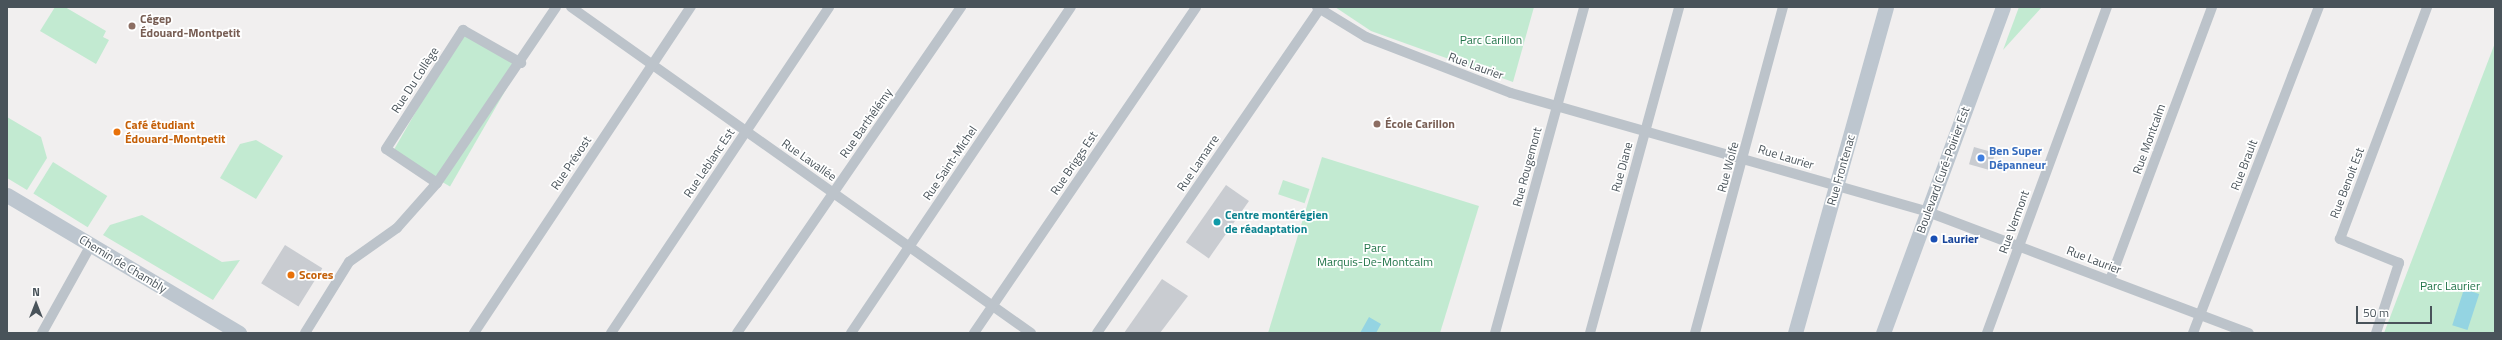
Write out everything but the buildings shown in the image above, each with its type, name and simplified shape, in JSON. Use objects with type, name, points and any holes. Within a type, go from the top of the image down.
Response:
[{"type":"main road","name":"Rue Frontenac","points":[[1795,333],[1886,7]]},
{"type":"main road","name":"Boulevard Curé-Poirier Est","points":[[1883,333],[2003,7]]},
{"type":"main road","name":"Chemin de Chambly","points":[[7,195],[240,333]]},
{"type":"street","points":[[305,333],[349,262],[396,228],[437,183],[521,63],[556,7]]},
{"type":"street","name":"Rue Lavallée","points":[[571,7],[1031,333]]},
{"type":"street","name":"Rue Prévost","points":[[474,333],[691,7]]},
{"type":"street","name":"Rue Leblanc Est","points":[[611,333],[829,7]]},
{"type":"street","name":"Rue Barthélémy","points":[[738,333],[961,7]]},
{"type":"street","name":"Rue Saint-Michel","points":[[851,333],[1071,7]]},
{"type":"street","name":"Rue Briggs Est","points":[[974,333],[1196,7]]},
{"type":"street","name":"Rue Rougemont","points":[[1495,333],[1584,7]]},
{"type":"street","name":"Rue Diane","points":[[1590,333],[1679,7]]},
{"type":"street","name":"Rue Wolfe","points":[[1695,333],[1744,158],[1783,7]]},
{"type":"street","name":"Rue Vermont","points":[[1986,333],[2107,7]]},
{"type":"street","name":"Rue Montcalm","points":[[2110,280],[2212,7]]},
{"type":"street","name":"Rue Brault","points":[[2193,333],[2319,7]]},
{"type":"street","name":"Rue Benoit Est","points":[[2376,333],[2399,263],[2340,239],[2427,7]]},
{"type":"street","name":"Rue Laurier","points":[[1319,8],[1366,37],[1441,68],[1557,105],[1928,212],[2019,245],[2249,333]]},
{"type":"street","name":"Rue Lamarre","points":[[1097,333],[1319,8]]},
{"type":"street","name":"Rue Du Collège","points":[[437,183],[386,149],[463,30],[521,63]]},
{"type":"street","points":[[42,333],[91,245]]},
{"type":"green space","points":[[55,7],[65,7],[106,31],[103,37],[109,40],[96,64],[40,31]]},
{"type":"green space","name":"Parc Carillon","points":[[1335,7],[1534,7],[1513,82],[1371,31]]},
{"type":"green space","points":[[2019,7],[2042,7],[2003,50]]},
{"type":"green space","points":[[463,30],[521,63],[450,186],[392,153]]},
{"type":"green space","name":"Parc Laurier","points":[[2495,43],[2495,333],[2384,333],[2400,291]]},
{"type":"green space","points":[[7,117],[41,137],[47,158],[27,190],[7,178]]},
{"type":"green space","points":[[256,140],[283,156],[256,199],[220,178],[240,144]]},
{"type":"green space","name":"Parc Marquis-De-Montcalm","points":[[1322,157],[1479,206],[1440,333],[1268,333]]},
{"type":"green space","points":[[53,162],[107,196],[88,227],[33,193]]},
{"type":"green space","points":[[1283,180],[1309,189],[1305,203],[1278,194]]},
{"type":"green space","points":[[142,215],[222,262],[240,260],[213,300],[103,235],[110,225]]},
{"type":"water","points":[[2464,289],[2479,294],[2467,330],[2452,325]]},
{"type":"water","points":[[1369,317],[1381,324],[1376,333],[1360,333]]},
{"type":"place","name":"Cégep Édouard-Montpetit","points":[[132,26]]},
{"type":"place","name":"École Carillon","points":[[1377,124]]},
{"type":"place","name":"Café étudiant Édouard-Montpetit","points":[[117,132]]},
{"type":"place","name":"Ben Super Dépanneur","points":[[1981,158]]},
{"type":"place","name":"Centre montérégien de réadaptation","points":[[1217,222]]},
{"type":"place","name":"Laurier","points":[[1934,239]]},
{"type":"place","name":"Scores","points":[[291,275]]}]
